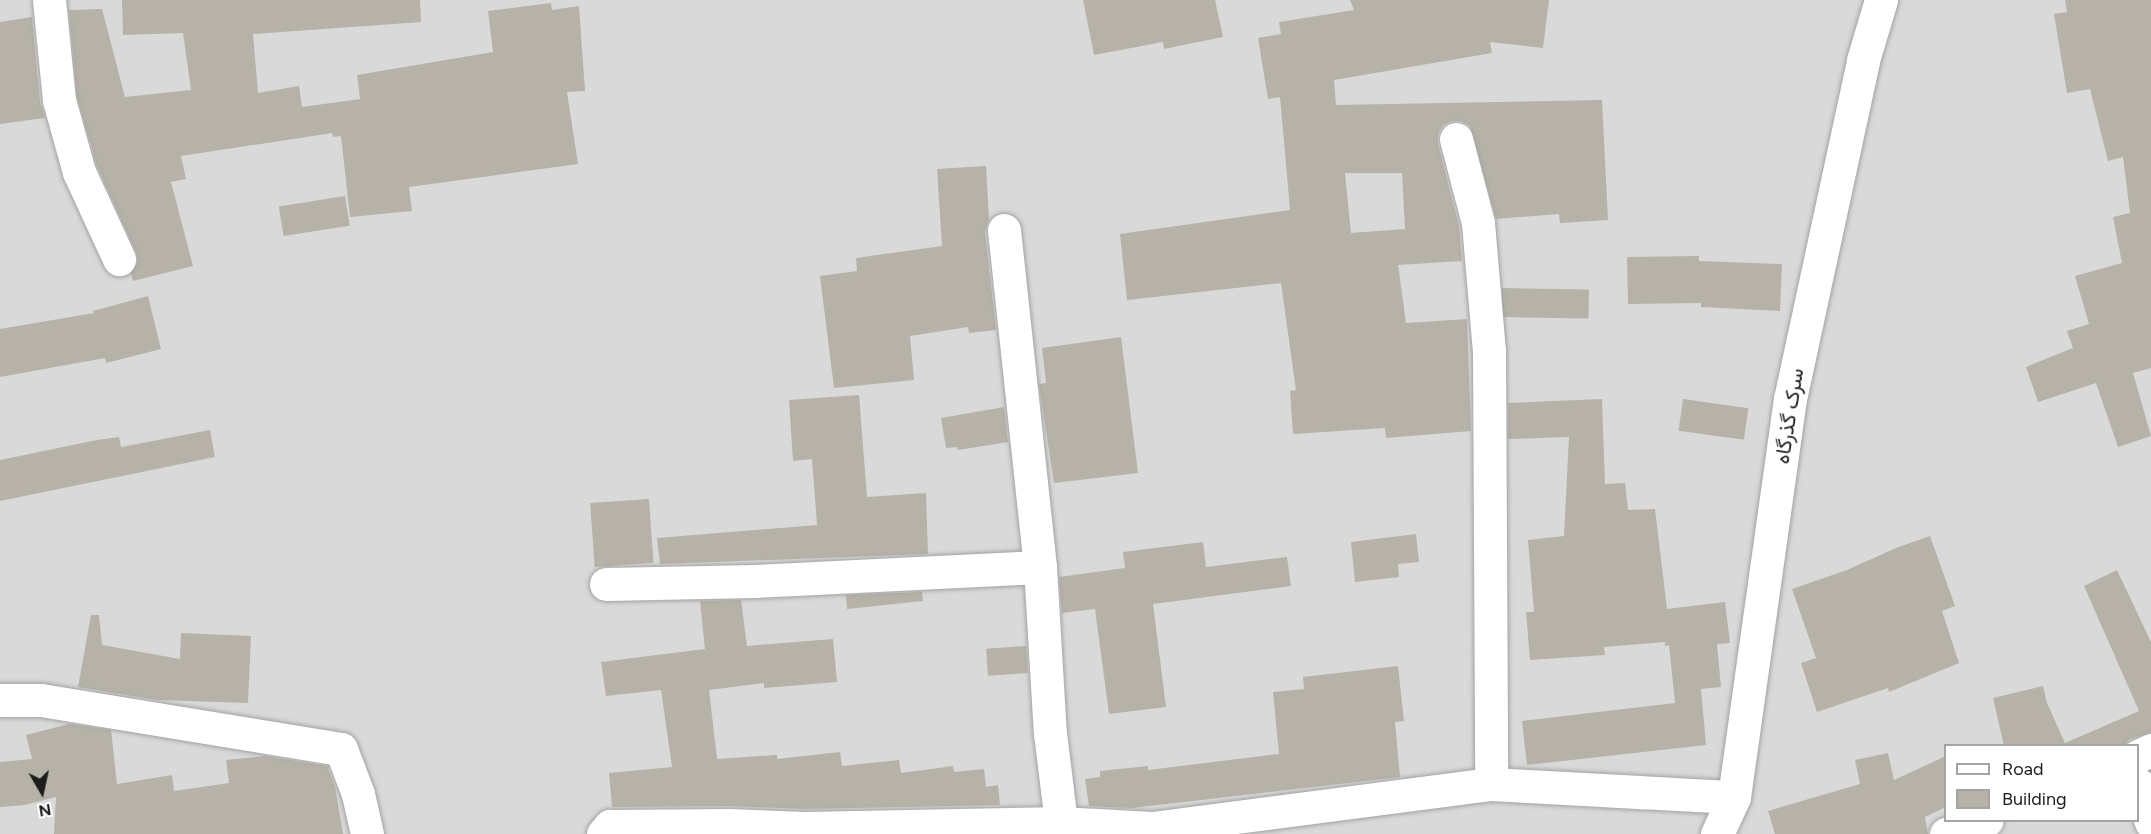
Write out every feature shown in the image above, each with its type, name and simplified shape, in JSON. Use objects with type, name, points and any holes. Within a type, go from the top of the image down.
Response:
[{"type":"street","points":[[49,0],[59,100],[79,172],[119,259]]},
{"type":"street","name":"سرک گذرگاه","points":[[1717,834],[1734,797],[1790,399],[1863,60],[1881,0]]},
{"type":"street","points":[[1456,139],[1478,223],[1489,351],[1492,589],[1491,784]]},
{"type":"street","points":[[1004,230],[1040,567],[1050,733],[1061,823]]},
{"type":"street","points":[[606,584],[754,581],[1040,567]]},
{"type":"street","points":[[0,700],[53,702],[341,749],[358,794],[367,834]]},
{"type":"street","points":[[608,831],[729,825],[804,831],[1061,823],[1152,831],[1491,784],[1734,797]]},
{"type":"street","points":[[2139,787],[2151,822]]},
{"type":"street","points":[[1946,834],[1981,822]]},
{"type":"shaded area","points":[[0,0],[2151,0],[2151,834],[0,834]]},
{"type":"building","points":[[122,0],[420,0],[421,22],[253,34],[258,93],[299,86],[302,107],[360,99],[357,75],[493,52],[488,11],[551,3],[552,10],[579,6],[585,91],[567,92],[578,164],[409,187],[412,211],[350,217],[341,136],[333,137],[332,133],[181,156],[186,179],[171,182],[193,266],[133,281],[131,273],[138,261],[136,252],[97,166],[77,97],[69,10],[102,9],[125,97],[191,90],[183,33],[123,35]]},
{"type":"building","points":[[1083,0],[1215,0],[1223,37],[1164,49],[1163,42],[1094,55]]},
{"type":"building","points":[[1350,0],[1549,0],[1543,48],[1490,42],[1492,53],[1334,80],[1336,105],[1602,100],[1608,220],[1560,223],[1559,214],[1496,219],[1470,126],[1461,121],[1452,121],[1443,125],[1438,134],[1438,144],[1459,226],[1462,261],[1398,265],[1406,323],[1467,319],[1471,431],[1386,438],[1385,428],[1293,434],[1290,391],[1296,390],[1281,283],[1127,300],[1120,234],[1290,210],[1280,97],[1268,99],[1258,38],[1281,34],[1279,22],[1354,10]],"holes":[[[1345,173],[1402,173],[1405,229],[1351,233]]]},
{"type":"building","points":[[2065,0],[2151,0],[2151,368],[2133,373],[2151,436],[2118,447],[2096,383],[2038,402],[2026,367],[2073,348],[2067,331],[2089,324],[2075,276],[2122,263],[2113,217],[2130,213],[2123,157],[2108,161],[2090,89],[2067,93],[2054,14],[2067,12]]},
{"type":"building","points":[[32,17],[40,102],[45,118],[0,124],[0,22]]},
{"type":"building","points":[[986,166],[989,219],[985,232],[996,330],[969,333],[968,327],[910,336],[914,380],[834,388],[820,276],[857,271],[856,258],[942,246],[937,169]]},
{"type":"building","points":[[345,196],[350,226],[284,236],[279,206]]},
{"type":"building","points":[[1699,256],[1699,261],[1782,264],[1780,311],[1701,307],[1701,303],[1628,304],[1627,257]]},
{"type":"building","points":[[1502,288],[1589,290],[1588,319],[1501,317]]},
{"type":"building","points":[[148,296],[161,349],[106,363],[105,358],[0,377],[0,329],[94,313],[93,311]]},
{"type":"building","points":[[1121,337],[1138,473],[1054,483],[1039,384],[1046,383],[1042,348]]},
{"type":"building","points":[[859,395],[867,497],[926,493],[928,554],[660,564],[657,538],[817,525],[812,459],[793,461],[789,400]]},
{"type":"building","points":[[1602,399],[1605,484],[1625,483],[1628,510],[1655,509],[1667,609],[1725,602],[1730,643],[1717,644],[1721,687],[1701,689],[1706,745],[1527,765],[1522,721],[1675,703],[1669,645],[1665,646],[1665,642],[1604,647],[1605,655],[1530,660],[1526,612],[1534,612],[1528,540],[1564,536],[1569,437],[1508,439],[1508,403]]},
{"type":"building","points":[[1683,399],[1748,408],[1744,440],[1679,431]]},
{"type":"building","points":[[1004,407],[1008,442],[958,450],[957,447],[946,448],[941,418]]},
{"type":"building","points":[[210,430],[215,457],[0,501],[0,460],[97,440],[119,437],[121,447]]},
{"type":"building","points":[[649,499],[653,563],[595,567],[590,503]]},
{"type":"building","points":[[1416,534],[1419,562],[1398,564],[1399,577],[1355,582],[1351,542]]},
{"type":"building","points":[[1930,536],[1955,606],[1942,611],[1959,663],[1889,692],[1888,688],[1817,712],[1801,663],[1816,658],[1792,589],[1847,570]]},
{"type":"building","points":[[1203,542],[1206,567],[1287,557],[1291,586],[1153,604],[1166,707],[1109,714],[1095,609],[1062,613],[1059,577],[1125,568],[1123,552]]},
{"type":"building","points":[[2117,570],[2151,642],[2151,732],[2130,739],[2125,744],[2004,744],[1993,698],[2043,686],[2047,703],[2065,743],[2139,711],[2084,586]]},
{"type":"building","points":[[922,592],[923,601],[847,609],[846,595]]},
{"type":"building","points":[[741,600],[747,646],[833,639],[837,682],[764,688],[764,683],[709,690],[717,759],[777,755],[777,759],[840,752],[842,766],[899,760],[901,773],[953,766],[954,772],[984,769],[986,787],[998,785],[1000,805],[804,809],[729,806],[612,807],[609,773],[672,767],[661,690],[606,696],[601,662],[705,649],[700,601]]},
{"type":"building","points":[[91,615],[99,615],[102,645],[180,659],[181,633],[251,636],[248,703],[157,700],[78,687]]},
{"type":"building","points":[[1026,646],[1028,673],[988,676],[986,649]]},
{"type":"building","points":[[1398,666],[1404,721],[1395,722],[1400,777],[1132,808],[1089,806],[1085,779],[1100,777],[1100,771],[1148,766],[1148,770],[1279,754],[1273,692],[1304,689],[1303,677]]},
{"type":"building","points":[[69,724],[111,730],[117,784],[172,775],[174,791],[229,783],[226,760],[265,756],[327,766],[335,787],[343,834],[54,834],[56,797],[25,805],[0,807],[0,762],[32,759],[26,735]]},
{"type":"building","points":[[1888,753],[1894,780],[1944,757],[1944,808],[1925,817],[1928,834],[1775,834],[1768,811],[1860,784],[1855,760]]}]
